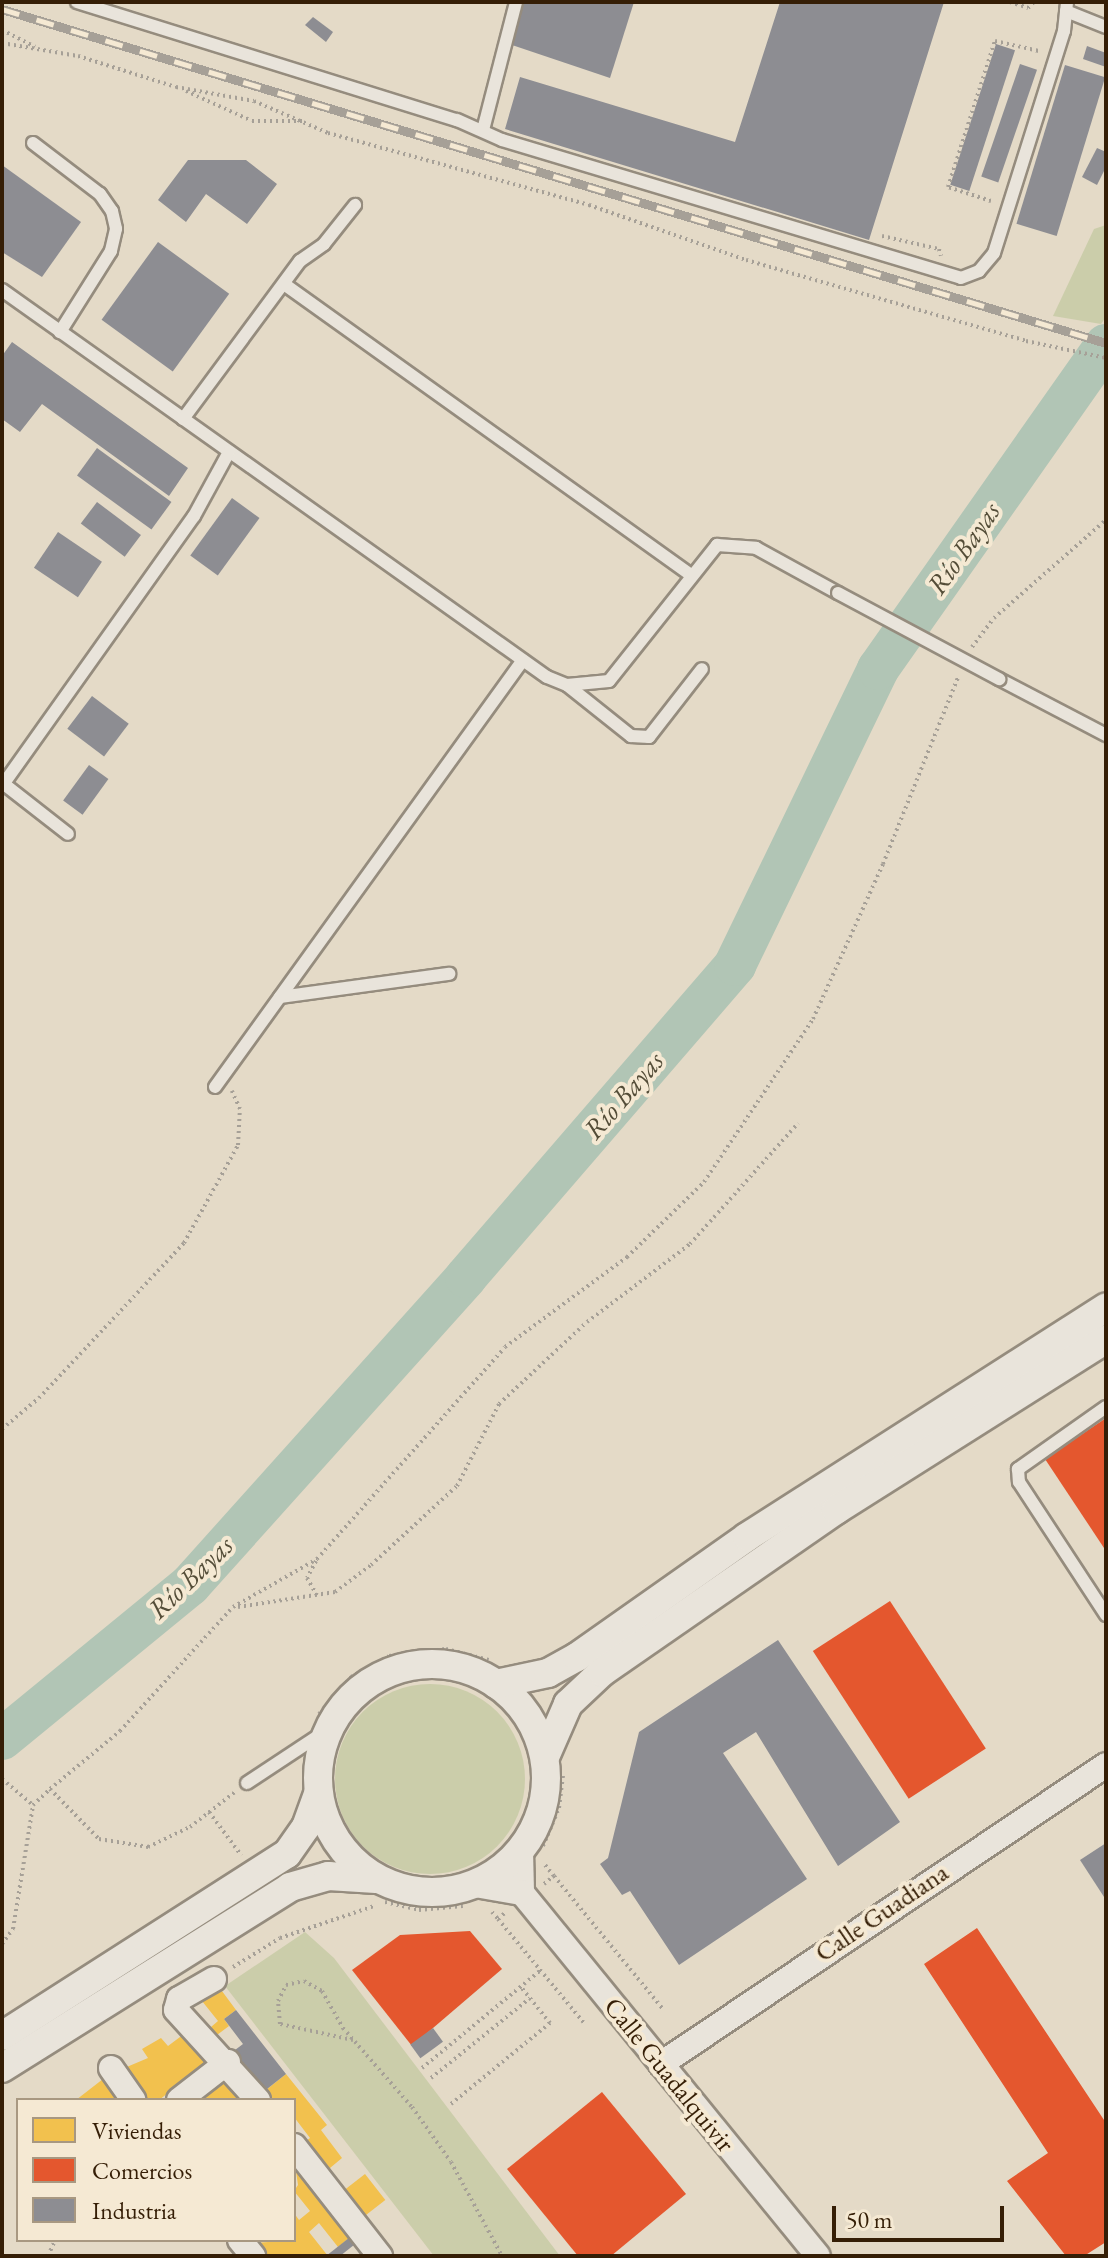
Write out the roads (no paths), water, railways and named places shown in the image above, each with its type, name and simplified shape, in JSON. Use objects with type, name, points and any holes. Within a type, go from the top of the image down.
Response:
[{"type":"street","points":[[385,1892],[341,1848],[318,1794],[321,1727],[363,1686],[412,1665],[498,1673],[548,1673],[577,1657],[785,1512],[1106,1307]]},
{"type":"street","points":[[478,1898],[521,1851],[540,1820],[568,1704],[593,1679],[849,1502],[1106,1339]]},
{"type":"street","points":[[498,1673],[534,1726],[554,1763]]},
{"type":"street","name":"Calle Guadiana","points":[[661,2064],[1106,1765]]},
{"type":"street","points":[[2,2036],[251,1880],[297,1841],[318,1794]]},
{"type":"street","points":[[2,2068],[290,1887],[328,1876],[385,1892],[438,1893],[478,1898],[524,1895],[521,1851]]},
{"type":"street","name":"Calle Guadalquivir","points":[[524,1895],[818,2256]]},
{"type":"street","points":[[214,1979],[175,2004],[182,2017],[228,2062],[256,2098]]},
{"type":"street","points":[[182,2098],[228,2062]]},
{"type":"street","points":[[111,2068],[132,2098]]},
{"type":"street","points":[[296,2149],[380,2256]]},
{"type":"lane","points":[[77,2],[961,278],[979,271],[994,253],[1067,7],[1106,27]]},
{"type":"lane","points":[[483,130],[516,2]]},
{"type":"lane","points":[[33,143],[100,194],[112,211],[116,229],[111,251],[60,332]]},
{"type":"lane","points":[[183,419],[284,284],[355,205]]},
{"type":"lane","points":[[284,284],[691,575]]},
{"type":"lane","points":[[4,297],[60,332],[523,660],[567,685],[631,736],[649,737],[702,669]]},
{"type":"lane","points":[[68,834],[3,785],[194,516],[229,452]]},
{"type":"lane","points":[[567,685],[609,681],[717,545],[738,543],[1106,735]]},
{"type":"lane","points":[[215,1087],[523,660]]},
{"type":"lane","points":[[280,997],[449,974]]},
{"type":"lane","points":[[1106,1407],[1018,1469],[1019,1482],[1106,1615]]},
{"type":"lane","points":[[247,1783],[321,1727]]},
{"type":"waterway","name":"Río Bayas","points":[[2,1739],[190,1585],[466,1277],[735,965],[878,669],[1106,345]]},
{"type":"railway","points":[[2,9],[1106,343]]}]
